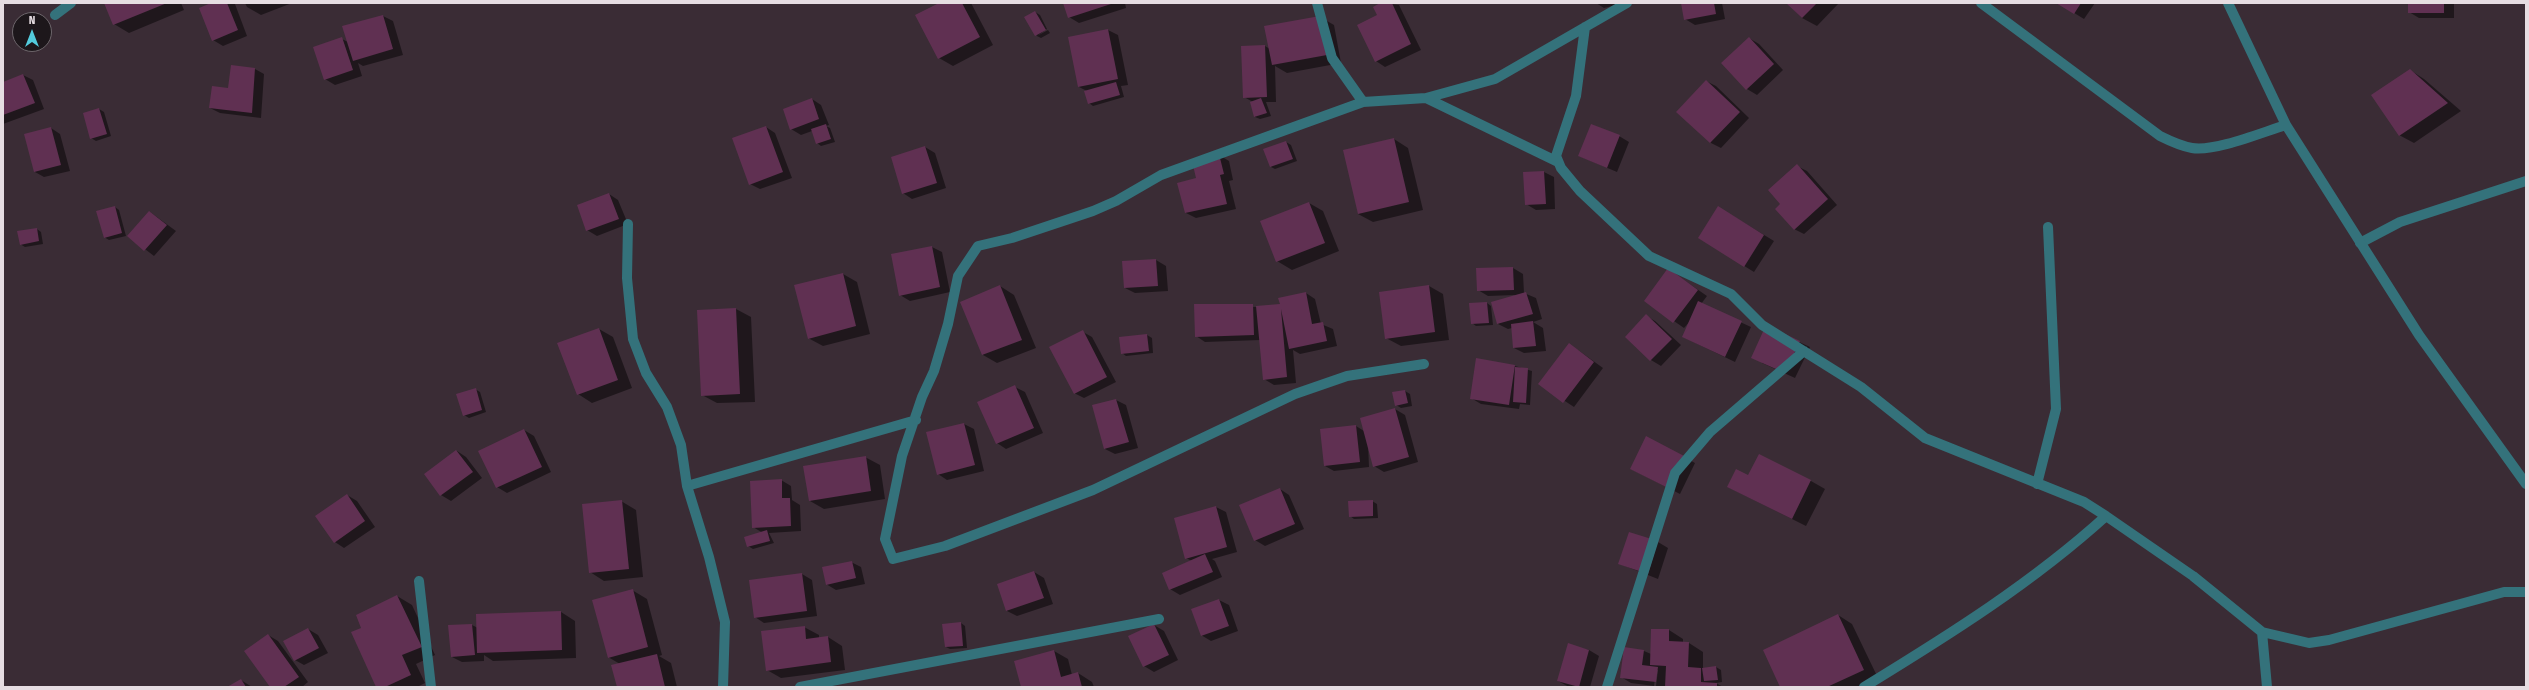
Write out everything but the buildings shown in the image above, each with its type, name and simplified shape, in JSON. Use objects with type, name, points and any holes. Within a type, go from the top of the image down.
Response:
[{"type":"street","points":[[55,15],[71,3]]},
{"type":"street","points":[[1317,3],[1332,58],[1363,102]]},
{"type":"street","points":[[1424,364],[1347,376],[1295,394],[1093,490],[945,546],[893,559],[885,539],[889,512],[902,456],[916,420],[948,324],[958,276],[978,246],[1012,238],[1093,211],[1116,201],[1161,175],[1363,102],[1426,98],[1495,79],[1627,3]]},
{"type":"street","points":[[1981,3],[2160,136],[2174,143],[2193,149],[2212,148],[2286,126]]},
{"type":"street","points":[[2228,3],[2286,126],[2419,335],[2526,484]]},
{"type":"street","points":[[1585,27],[1576,96],[1556,151],[1558,162],[1580,191],[1649,256],[1731,294],[1762,325],[1861,387],[1925,438],[2084,502],[2193,576],[2262,632],[2309,643],[2348,636],[2504,592],[2526,592]]},
{"type":"street","points":[[1426,98],[1558,162]]},
{"type":"street","points":[[2360,243],[2400,222],[2526,181]]},
{"type":"street","points":[[628,224],[627,278],[633,338],[646,373],[667,407],[681,444],[687,486],[709,558],[725,622],[723,687]]},
{"type":"street","points":[[2037,484],[2056,409],[2048,227]]},
{"type":"street","points":[[1608,687],[1675,473],[1710,432],[1804,351]]},
{"type":"street","points":[[687,486],[916,420]]},
{"type":"street","points":[[1864,687],[1970,621],[2025,584],[2074,545],[2106,516]]},
{"type":"street","points":[[419,581],[431,687]]},
{"type":"street","points":[[800,687],[1159,619]]},
{"type":"street","points":[[2262,632],[2267,687]]}]
